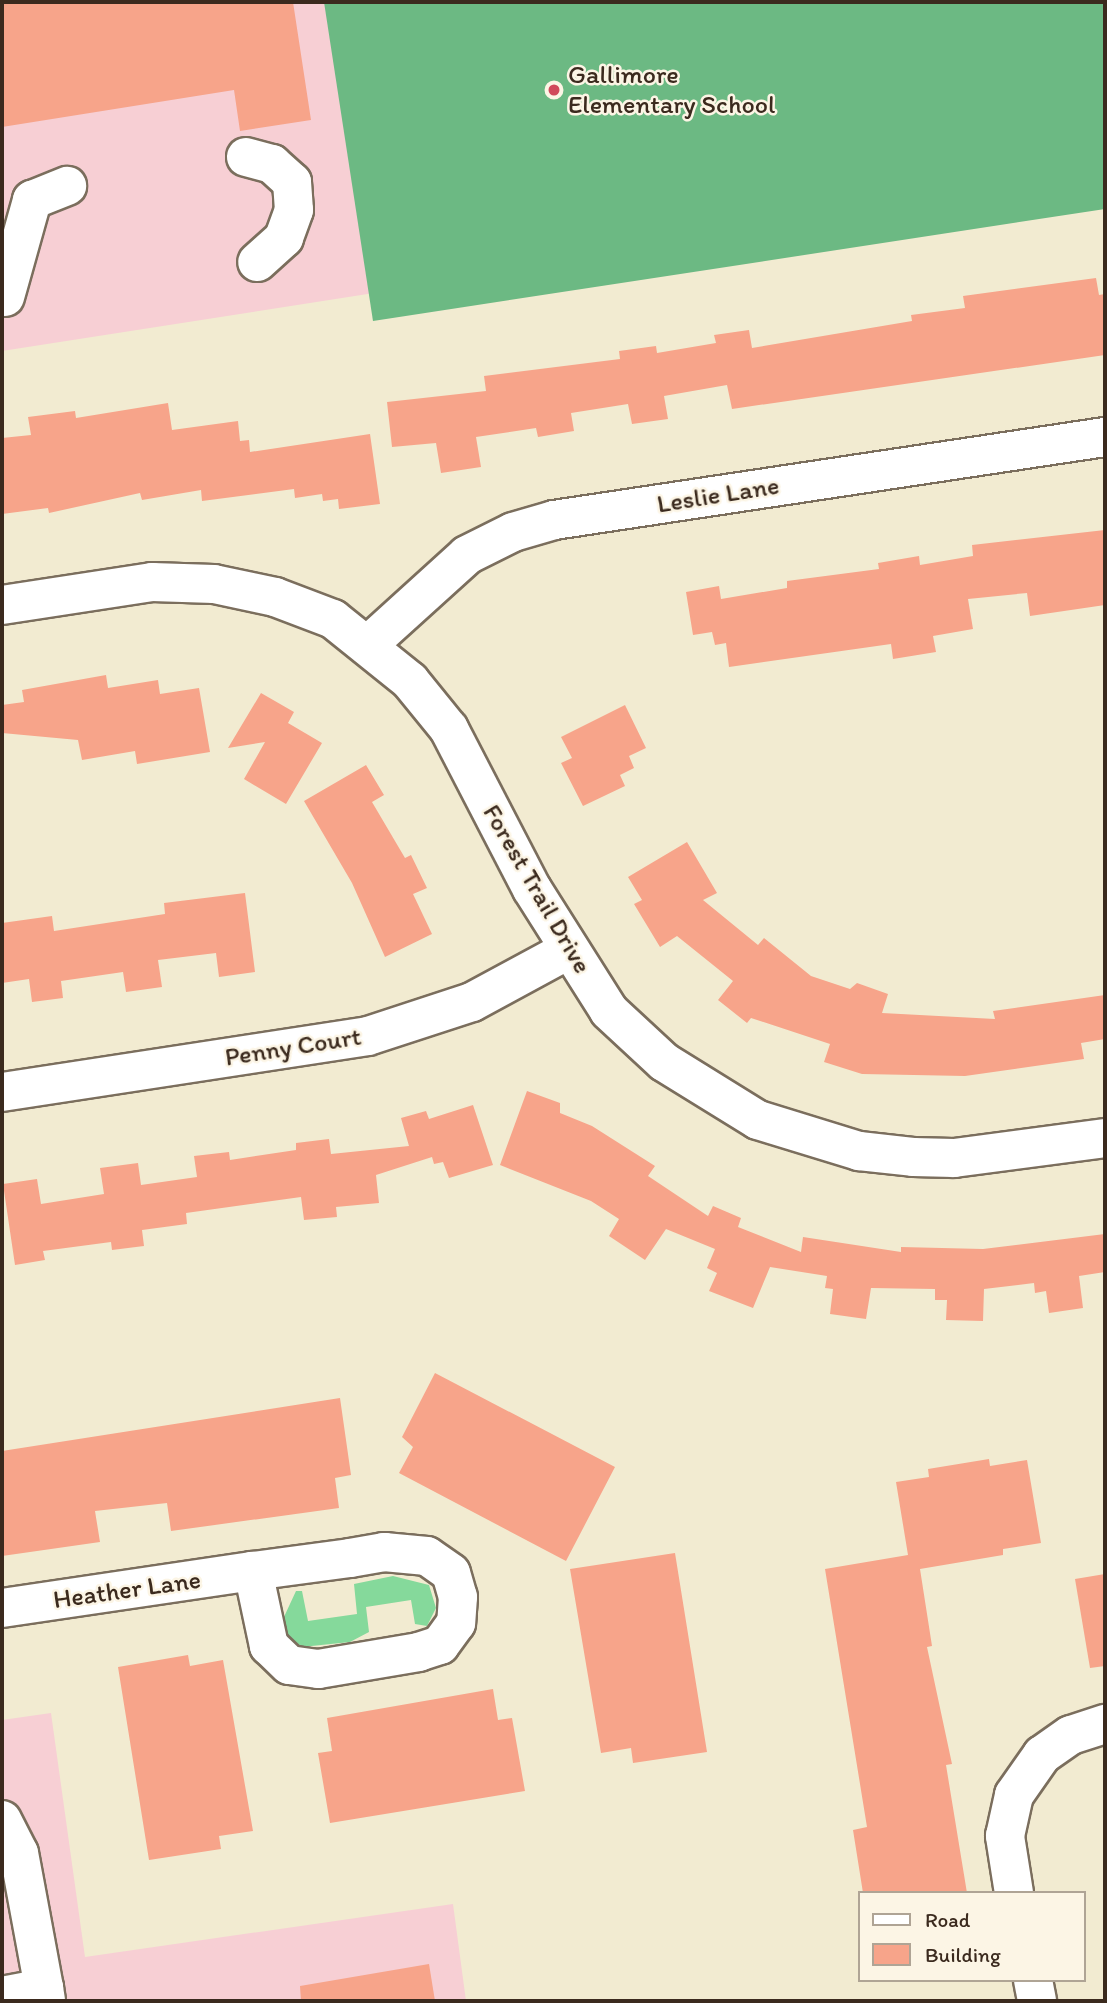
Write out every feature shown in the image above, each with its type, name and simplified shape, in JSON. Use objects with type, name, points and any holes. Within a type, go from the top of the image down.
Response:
[{"type":"street","points":[[246,157],[272,163],[292,182],[294,210],[284,238],[257,262]]},
{"type":"street","points":[[5,297],[32,200],[67,186]]},
{"type":"street","name":"Leslie Lane","points":[[369,644],[467,555],[513,532],[555,520],[1105,438]]},
{"type":"street","name":"Forest Trail Drive","points":[[2,605],[152,582],[214,584],[275,597],[333,619],[369,644],[410,681],[449,729],[568,950],[609,1011],[664,1062],[746,1113],[806,1138],[859,1151],[954,1158],[1105,1138]]},
{"type":"street","name":"Penny Court","points":[[2,1092],[368,1036],[472,1002],[568,950]]},
{"type":"street","name":"Heather Lane","points":[[2,1608],[384,1552],[427,1556],[451,1573],[458,1597],[456,1623],[440,1645],[419,1652],[318,1669],[289,1665],[269,1646],[253,1572]]},
{"type":"street","points":[[1014,1891],[1005,1836],[1019,1785],[1042,1755],[1071,1735],[1105,1724]]},
{"type":"street","points":[[2,1820],[19,1853],[45,1995],[2,1996]]},
{"type":"street","points":[[1034,1982],[1038,2001]]},
{"type":"shaded area","name":"Gallimore Elementary School","points":[[2,2],[1105,2],[1105,179],[2,351]]},
{"type":"shaded area","points":[[51,1713],[85,1957],[453,1904],[466,2001],[2,2001],[2,1720]]},
{"type":"green space","name":"Gallimore Elementary School","points":[[324,2],[1105,2],[1105,209],[373,321]]},
{"type":"green space","points":[[393,1576],[429,1585],[436,1608],[427,1626],[415,1624],[411,1600],[366,1607],[369,1632],[350,1642],[302,1647],[288,1636],[283,1619],[296,1591],[302,1591],[308,1621],[357,1614],[354,1584]]},
{"type":"building","points":[[2,2],[293,2],[311,120],[240,131],[234,90],[2,127]]},
{"type":"building","points":[[1096,278],[1099,295],[1105,294],[1105,355],[732,409],[727,385],[664,396],[668,419],[632,424],[628,404],[571,413],[574,431],[538,437],[536,428],[476,437],[481,467],[441,473],[436,443],[392,447],[387,402],[486,391],[484,376],[620,359],[619,351],[656,346],[657,353],[716,343],[714,335],[749,330],[752,348],[912,321],[911,315],[965,308],[963,296]]},
{"type":"building","points":[[168,403],[172,430],[238,421],[240,441],[249,440],[250,452],[370,434],[380,504],[339,509],[338,499],[323,501],[322,494],[295,498],[294,489],[202,501],[201,490],[142,500],[140,493],[49,513],[48,508],[2,514],[2,438],[31,435],[28,417],[75,411],[76,418]]},
{"type":"building","points":[[1105,530],[1105,605],[1030,616],[1027,593],[968,599],[973,629],[933,636],[936,652],[893,659],[891,644],[729,667],[726,643],[715,645],[712,632],[693,635],[686,592],[719,586],[721,599],[787,588],[787,581],[879,569],[878,563],[919,556],[920,565],[973,556],[972,545]]},
{"type":"building","points":[[106,675],[108,688],[158,680],[160,694],[199,688],[210,752],[137,764],[135,751],[82,760],[78,740],[2,733],[2,705],[24,702],[22,690]]},
{"type":"building","points":[[261,693],[294,712],[288,723],[322,743],[286,804],[244,779],[265,742],[228,748]]},
{"type":"building","points":[[625,705],[646,748],[629,756],[634,768],[620,775],[625,786],[583,806],[561,763],[572,758],[561,737]]},
{"type":"building","points":[[366,765],[384,795],[372,802],[405,858],[411,855],[427,888],[413,894],[432,934],[385,957],[352,883],[304,801]]},
{"type":"building","points":[[687,842],[717,893],[703,900],[758,945],[764,938],[811,976],[850,989],[857,983],[888,994],[882,1013],[995,1019],[993,1011],[1105,995],[1105,1039],[1081,1043],[1084,1059],[965,1076],[862,1074],[824,1062],[830,1044],[751,1018],[747,1023],[718,1000],[733,981],[677,936],[660,947],[634,904],[642,900],[628,877]]},
{"type":"building","points":[[245,893],[255,972],[219,977],[216,953],[158,960],[162,987],[126,992],[123,972],[61,981],[63,998],[32,1002],[29,979],[2,983],[2,923],[52,916],[54,931],[165,914],[164,903]]},
{"type":"building","points":[[527,1091],[560,1103],[560,1113],[592,1126],[655,1166],[648,1176],[708,1216],[713,1206],[741,1218],[738,1227],[801,1252],[803,1237],[901,1252],[901,1247],[983,1249],[1105,1234],[1105,1272],[1079,1276],[1083,1308],[1049,1313],[1046,1291],[1035,1293],[1034,1283],[984,1289],[983,1321],[946,1320],[947,1300],[935,1300],[935,1289],[871,1288],[866,1319],[830,1314],[833,1289],[825,1288],[827,1276],[770,1267],[753,1308],[709,1291],[717,1273],[707,1268],[715,1249],[666,1229],[645,1260],[609,1236],[619,1219],[591,1201],[500,1165]]},
{"type":"building","points":[[473,1105],[493,1165],[449,1178],[443,1162],[434,1164],[432,1157],[376,1175],[379,1203],[336,1207],[337,1217],[304,1220],[301,1197],[186,1213],[187,1224],[142,1230],[144,1246],[112,1250],[111,1242],[43,1251],[45,1260],[15,1265],[3,1184],[37,1179],[41,1204],[104,1194],[100,1168],[138,1163],[141,1185],[197,1177],[194,1156],[229,1152],[230,1160],[296,1150],[296,1143],[329,1139],[331,1154],[409,1146],[401,1118],[426,1111],[429,1119]]},
{"type":"building","points":[[435,1373],[615,1467],[566,1561],[399,1473],[413,1447],[402,1437]]},
{"type":"building","points":[[340,1398],[351,1475],[335,1478],[339,1508],[171,1531],[167,1503],[95,1511],[100,1542],[2,1556],[2,1451]]},
{"type":"building","points":[[989,1459],[990,1466],[1027,1460],[1041,1543],[1003,1549],[1003,1555],[920,1569],[932,1646],[927,1647],[952,1764],[946,1765],[967,1891],[863,1891],[853,1830],[867,1827],[825,1569],[908,1555],[896,1482],[929,1477],[928,1469]]},
{"type":"building","points":[[675,1553],[707,1752],[633,1763],[631,1748],[601,1753],[570,1569]]},
{"type":"building","points":[[1105,1574],[1105,1666],[1090,1668],[1075,1579]]},
{"type":"building","points":[[188,1655],[190,1666],[223,1660],[253,1831],[219,1836],[221,1849],[149,1860],[118,1667]]},
{"type":"building","points":[[493,1689],[498,1720],[512,1718],[525,1791],[330,1823],[318,1753],[332,1751],[327,1718]]},
{"type":"building","points":[[429,1964],[435,2001],[301,2001],[300,1986]]},
{"type":"place","name":"Gallimore Elementary School","points":[[554,90]]}]
